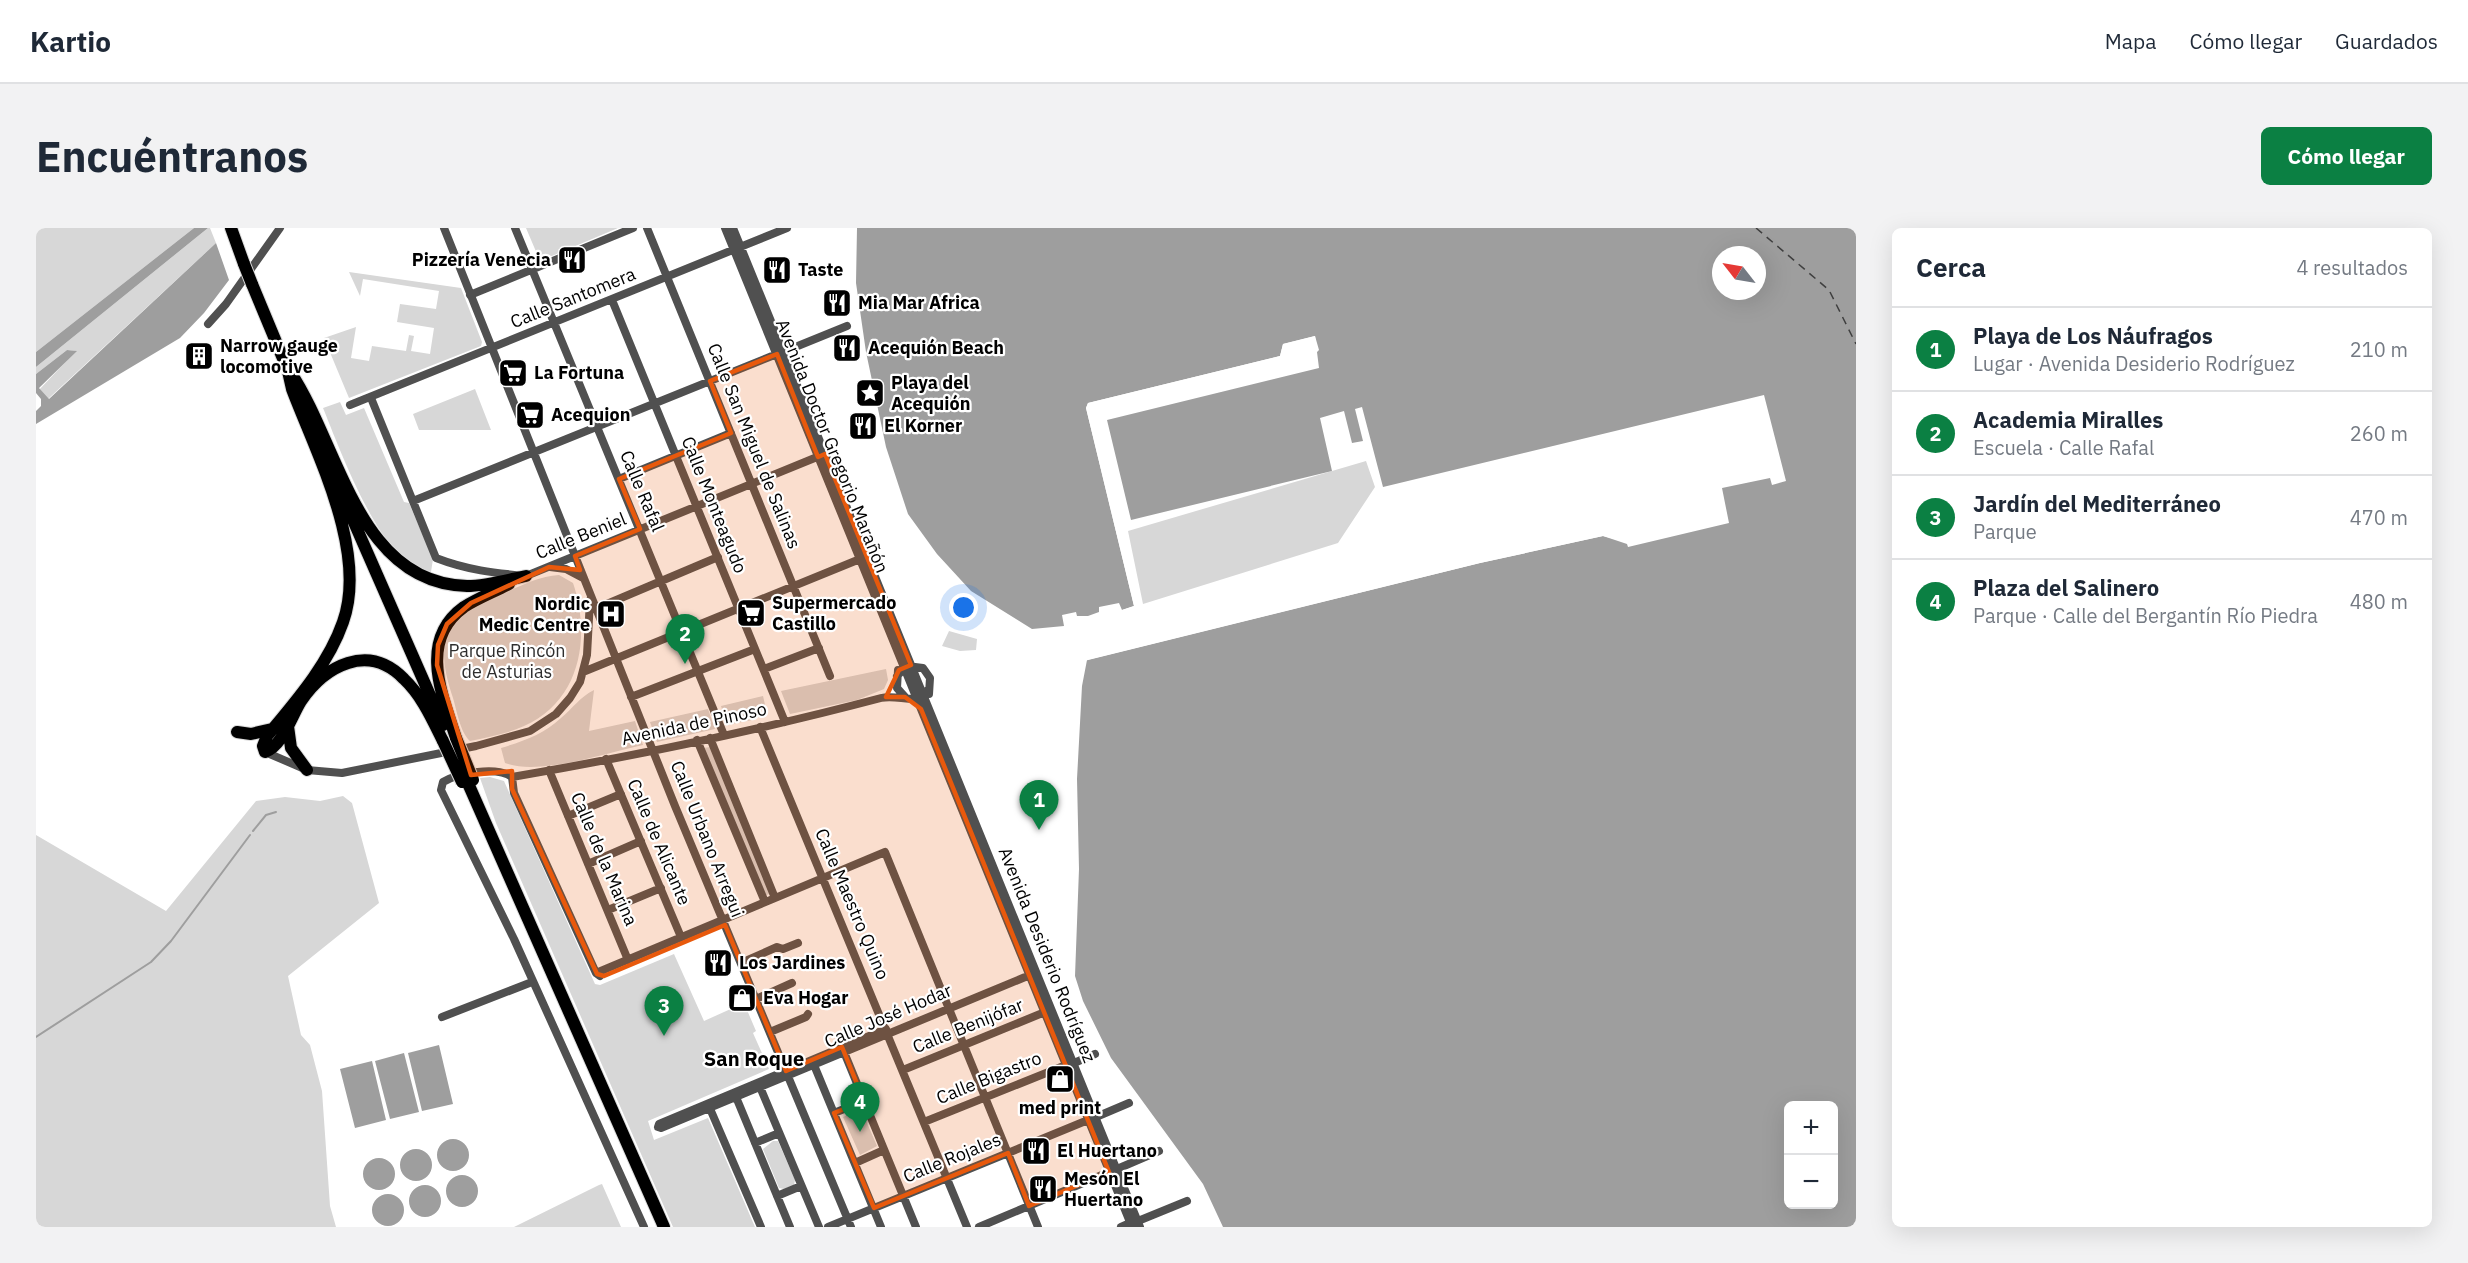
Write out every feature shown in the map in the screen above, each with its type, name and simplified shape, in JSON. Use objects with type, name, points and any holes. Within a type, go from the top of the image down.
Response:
[{"type":"highway","points":[[231,228],[252,284],[449,740],[664,1227]]},
{"type":"highway","points":[[287,366],[304,392],[347,488],[379,541],[397,560],[420,575],[454,585],[482,585],[526,576]]},
{"type":"highway","points":[[287,366],[292,390],[336,510],[346,546],[350,574],[348,603],[337,636],[312,679],[264,741],[265,752],[275,746],[303,699],[327,672],[346,663],[367,661],[389,667],[404,678],[449,740]]},
{"type":"highway","points":[[449,740],[436,665],[440,637],[451,618],[464,608],[526,576]]},
{"type":"highway","points":[[288,725],[291,748],[307,770]]},
{"type":"highway","points":[[237,732],[252,734],[273,728]]},
{"type":"highway","points":[[467,781],[508,880],[518,894]]},
{"type":"street","points":[[208,324],[226,304],[280,228]]},
{"type":"street","name":"Calle Urbano Arregui","points":[[444,228],[652,750],[849,1223]]},
{"type":"street","name":"Calle Rafal","points":[[514,228],[662,580],[724,735]]},
{"type":"street","points":[[470,295],[633,228]]},
{"type":"street","name":"Calle San Miguel de Salinas","points":[[647,228],[830,676]]},
{"type":"street","name":"Avenida Doctor Gregorio Marañón","points":[[725,228],[738,249]]},
{"type":"street","name":"Avenida Doctor Gregorio Marañón","points":[[733,228],[738,249],[908,666],[923,695],[925,708]]},
{"type":"street","name":"Calle Santomera","points":[[350,405],[491,350],[787,228]]},
{"type":"street","name":"Calle Monteagudo","points":[[612,300],[785,722]]},
{"type":"street","points":[[371,398],[413,501],[847,326]]},
{"type":"street","points":[[619,479],[731,433]]},
{"type":"street","name":"Avenida Doctor Gregorio Marañón","points":[[822,455],[860,559],[900,657],[908,666]]},
{"type":"street","name":"Calle Beniel","points":[[413,501],[436,558],[473,571],[526,576],[822,455]]},
{"type":"street","points":[[595,609],[718,557]]},
{"type":"street","points":[[583,672],[860,559]]},
{"type":"street","points":[[549,567],[566,569],[583,578],[589,629]]},
{"type":"street","points":[[265,752],[307,770],[331,773],[354,772],[522,734],[540,727],[556,714],[575,691],[583,672],[591,597]]},
{"type":"street","points":[[631,697],[755,648]]},
{"type":"street","points":[[764,669],[819,648]]},
{"type":"street","points":[[900,657],[897,688],[905,697],[925,708]]},
{"type":"street","points":[[882,698],[908,666],[926,671],[930,678],[923,695],[925,708]]},
{"type":"street","name":"Avenida de Pinoso","points":[[532,982],[441,790],[443,782],[456,777],[502,772],[512,777],[785,722],[882,698],[923,695]]},
{"type":"street","name":"Avenida Desiderio Rodríguez","points":[[925,708],[1045,1012],[1070,1064]]},
{"type":"street","name":"Avenida Desiderio Rodríguez","points":[[925,708],[1135,1225]]},
{"type":"street","name":"Calle Maestro Quino","points":[[760,727],[967,1227]]},
{"type":"street","points":[[710,738],[775,898]]},
{"type":"street","points":[[697,740],[765,902]]},
{"type":"street","name":"Calle de Alicante","points":[[606,759],[681,937]]},
{"type":"street","name":"Calle de la Marina","points":[[549,770],[628,960]]},
{"type":"street","points":[[512,777],[512,789],[600,974]]},
{"type":"street","points":[[568,816],[621,794]]},
{"type":"street","points":[[588,864],[641,841]]},
{"type":"street","points":[[600,974],[885,852],[1038,1227]]},
{"type":"street","points":[[600,974],[681,937],[724,922],[765,902],[824,880]]},
{"type":"street","points":[[608,910],[661,888]]},
{"type":"street","points":[[741,963],[777,947],[783,949],[798,943]]},
{"type":"street","name":"Calle José Hodar","points":[[887,1031],[814,1065],[787,1073],[760,1087],[709,1105],[661,1128],[658,1127],[659,1124],[887,1031],[949,1009],[1030,975]]},
{"type":"street","points":[[442,1017],[532,982],[644,1227]]},
{"type":"street","points":[[756,999],[792,983]]},
{"type":"street","name":"Calle Benijófar","points":[[903,1070],[1045,1012]]},
{"type":"street","points":[[770,1032],[806,1017],[807,1014]]},
{"type":"street","points":[[844,1052],[914,1226]]},
{"type":"street","name":"Calle Bigastro","points":[[924,1122],[1095,1054]]},
{"type":"street","points":[[814,1065],[882,1227]]},
{"type":"street","points":[[760,1087],[819,1227]]},
{"type":"street","points":[[736,1097],[790,1227]]},
{"type":"street","points":[[834,1113],[864,1101]]},
{"type":"street","name":"Calle Rojales","points":[[828,1227],[849,1223],[874,1208],[1129,1103]]},
{"type":"street","points":[[709,1105],[760,1227]]},
{"type":"street","points":[[755,1143],[779,1134]]},
{"type":"street","points":[[855,1162],[884,1150]]},
{"type":"street","points":[[979,1227],[1159,1151]]},
{"type":"street","points":[[777,1196],[801,1186]]},
{"type":"street","points":[[1121,1227],[1135,1225],[1187,1201]]},
{"type":"highlighted area","points":[[777,354],[818,457],[825,454],[911,665],[899,670],[886,697],[905,697],[921,709],[1109,1172],[1029,1206],[1008,1153],[874,1208],[834,1113],[864,1101],[842,1047],[786,1071],[725,925],[604,976],[597,974],[512,789],[512,771],[471,775],[437,665],[438,645],[447,624],[471,603],[549,567],[580,570],[575,556],[640,529],[619,479],[731,433],[710,381]]},
{"type":"green space","points":[[36,228],[194,228],[36,352]]},
{"type":"green space","points":[[208,228],[216,243],[48,399],[38,391],[76,351],[67,350],[36,374],[36,367]]},
{"type":"green space","points":[[526,228],[618,228],[540,261]]},
{"type":"green space","points":[[349,272],[461,288],[482,342],[481,346],[349,398],[324,338],[356,327],[351,358],[369,361],[372,346],[406,351],[409,335],[414,336],[411,351],[430,354],[434,328],[397,322],[400,304],[436,309],[439,291],[363,279],[360,296]]},
{"type":"green space","points":[[475,389],[491,430],[419,430],[413,414]]},
{"type":"green space","points":[[340,402],[346,415],[364,408],[404,502],[409,503],[433,559],[431,572],[413,567],[396,552],[365,504],[323,408]]},
{"type":"green space","points":[[1366,461],[1375,487],[1338,543],[1143,604],[1128,531]]},
{"type":"green space","name":"Parque Rincón de Asturias","points":[[559,575],[573,583],[581,624],[577,665],[569,684],[558,701],[543,715],[524,726],[470,741],[461,727],[447,676],[444,658],[445,643],[450,631],[470,610],[486,601],[532,581]]},
{"type":"green space","points":[[949,631],[977,639],[976,650],[960,651],[942,646]]},
{"type":"green space","points":[[886,669],[888,680],[884,689],[857,700],[790,714],[781,691]]},
{"type":"green space","points":[[594,690],[589,731],[635,721],[643,745],[554,765],[536,767],[505,763],[501,748],[541,733]]},
{"type":"green space","points":[[763,696],[766,709],[751,713],[752,720],[727,725],[721,706]]},
{"type":"green space","points":[[708,709],[715,729],[657,742],[650,722]]},
{"type":"green space","points":[[711,747],[772,893],[764,896],[703,748]]},
{"type":"green space","points":[[490,777],[504,781],[595,984],[600,985],[674,954],[704,1021],[744,1003],[756,1031],[753,1033],[769,1069],[648,1121],[654,1140],[708,1118],[755,1227],[673,1227],[496,823],[480,778]]},
{"type":"green space","points":[[343,796],[352,803],[379,903],[288,976],[301,1035],[310,1045],[322,1091],[330,1206],[336,1227],[36,1227],[36,835],[166,911],[256,801],[285,797],[320,801]]},
{"type":"green space","points":[[861,1109],[877,1146],[860,1155],[843,1117]]},
{"type":"green space","points":[[773,1141],[778,1141],[795,1180],[794,1185],[784,1189],[779,1188],[763,1149]]},
{"type":"green space","points":[[602,1184],[621,1227],[514,1227],[599,1185]]},
{"type":"shaded area","points":[[194,228],[208,228],[36,367],[36,352]]},
{"type":"shaded area","points":[[857,228],[1856,228],[1856,1227],[1223,1227],[1203,1184],[1111,1058],[1083,1001],[1075,976],[1079,869],[1077,779],[1082,686],[1087,660],[1480,563],[1603,536],[1627,544],[1628,547],[1729,523],[1722,488],[1770,478],[1772,485],[1786,481],[1764,395],[1383,487],[1362,407],[1355,409],[1363,441],[1352,443],[1344,411],[1320,418],[1332,471],[1131,520],[1107,420],[1319,368],[1315,336],[1283,344],[1280,356],[1088,403],[1086,408],[1134,606],[1122,610],[1119,603],[1099,607],[1099,612],[1088,616],[1077,616],[1076,612],[1062,615],[1064,626],[1032,629],[971,591],[937,554],[908,514],[886,447],[866,352],[856,283]]},
{"type":"shaded area","points":[[216,243],[229,280],[204,313],[180,338],[36,424],[36,411],[41,406],[41,399],[36,393],[36,374],[67,350],[77,351],[39,388],[49,399]]},
{"type":"shaded area","points":[[439,1045],[453,1104],[422,1111],[408,1053]]},
{"type":"shaded area","points":[[404,1053],[419,1112],[390,1119],[375,1061]]},
{"type":"shaded area","points":[[372,1061],[386,1120],[355,1128],[340,1069]]},
{"type":"shaded area","points":[[453,1139],[464,1144],[469,1155],[464,1166],[453,1171],[442,1166],[437,1155],[442,1144]]},
{"type":"shaded area","points":[[416,1149],[427,1154],[432,1165],[427,1176],[416,1181],[405,1176],[400,1165],[405,1154]]},
{"type":"shaded area","points":[[379,1158],[391,1162],[395,1174],[391,1186],[379,1190],[367,1186],[363,1174],[367,1162]]},
{"type":"shaded area","points":[[462,1175],[473,1180],[478,1191],[473,1202],[462,1207],[451,1202],[446,1191],[451,1180]]},
{"type":"shaded area","points":[[425,1185],[436,1190],[441,1201],[436,1212],[425,1217],[414,1212],[409,1201],[414,1190]]},
{"type":"shaded area","points":[[388,1194],[399,1199],[404,1210],[399,1221],[388,1226],[377,1221],[372,1210],[377,1199]]},
{"type":"pier","points":[[1315,336],[1319,350],[1316,353],[1313,340],[1287,346],[1282,358],[1090,406],[1137,606],[1123,613],[1122,610],[1134,606],[1086,408],[1088,403],[1280,356],[1283,344]]},
{"type":"pier","points":[[1602,533],[1630,543],[1603,536],[1480,563],[1084,661],[1086,657],[1102,653],[1479,560]]},
{"type":"waterway","points":[[253,831],[266,815],[276,812]]},
{"type":"waterway","points":[[36,1037],[151,962],[171,941],[250,835]]},
{"type":"ferry route","points":[[1756,228],[1829,290],[1856,344]]},
{"type":"place","name":"Pizzería Venecia","points":[[572,260]]},
{"type":"place","name":"Taste","points":[[777,270]]},
{"type":"place","name":"Mia Mar Africa","points":[[837,303]]},
{"type":"place","name":"Acequión Beach","points":[[847,348]]},
{"type":"place","name":"Narrow gauge locomotive","points":[[199,356]]},
{"type":"place","name":"La Fortuna","points":[[513,373]]},
{"type":"place","name":"Playa del Acequión","points":[[870,393]]},
{"type":"place","name":"Acequion","points":[[530,415]]},
{"type":"place","name":"El Korner","points":[[863,426]]},
{"type":"place","name":"Supermercado Castillo","points":[[751,613]]},
{"type":"place","name":"Nordic Medic Centre","points":[[611,614]]},
{"type":"place","name":"Academia Miralles","points":[[685,664]]},
{"type":"place","name":"Playa de Los Náufragos","points":[[1039,830]]},
{"type":"place","name":"Los Jardines","points":[[718,963]]},
{"type":"place","name":"Eva Hogar","points":[[742,998]]},
{"type":"place","name":"Jardín del Mediterráneo","points":[[664,1036]]},
{"type":"place","name":"med print","points":[[1060,1079]]},
{"type":"place","name":"Plaza del Salinero","points":[[860,1132]]},
{"type":"place","name":"El Huertano","points":[[1036,1151]]},
{"type":"place","name":"Mesón El Huertano","points":[[1043,1189]]},
{"type":"district","name":"San Roque","points":[[754,1059]]}]
